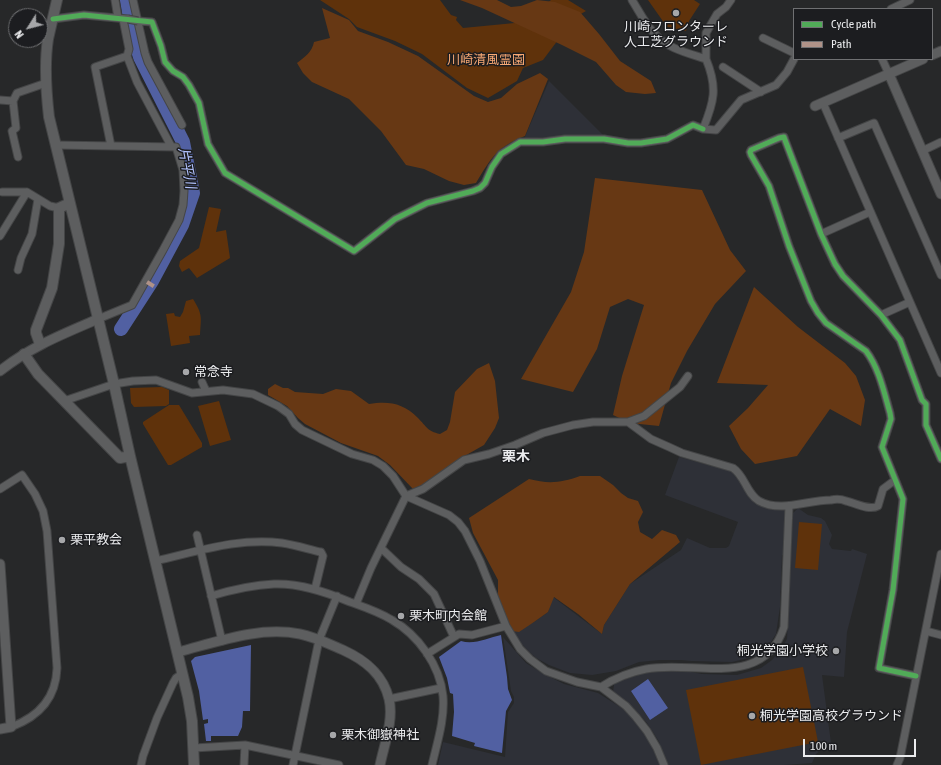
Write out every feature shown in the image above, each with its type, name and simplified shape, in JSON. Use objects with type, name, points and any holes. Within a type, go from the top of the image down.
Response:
[{"type":"main road","points":[[58,0],[49,39],[46,83],[49,117],[183,673],[188,696],[194,748],[194,765]]},
{"type":"main road","points":[[40,344],[36,330],[52,288],[59,244],[59,208],[70,203]]},
{"type":"main road","points":[[24,354],[38,374],[120,458],[130,456]]},
{"type":"street","points":[[115,0],[123,19],[129,49],[127,56],[137,82],[171,146]]},
{"type":"street","points":[[133,0],[148,62],[182,125]]},
{"type":"street","points":[[632,0],[655,35],[668,45],[706,60]]},
{"type":"street","points":[[703,129],[711,108],[714,94],[711,72],[706,60],[706,33],[717,14],[726,7],[731,0]]},
{"type":"street","points":[[893,8],[910,0]]},
{"type":"street","points":[[53,19],[84,15],[152,22],[165,62],[173,71],[183,77],[199,103],[208,144],[225,173],[354,251],[395,219],[427,203],[480,188],[501,154],[520,142],[543,142],[565,139],[604,139],[628,143],[641,143],[667,138],[693,125],[703,129],[716,130],[741,100],[776,85],[781,80],[793,60]]},
{"type":"street","points":[[763,38],[793,53]]},
{"type":"street","points":[[111,146],[95,67],[127,56]]},
{"type":"street","points":[[882,60],[941,194]]},
{"type":"street","points":[[921,60],[819,105],[838,138],[941,373]]},
{"type":"street","points":[[723,67],[761,92]]},
{"type":"street","points":[[18,157],[12,131],[16,128],[13,101],[17,93],[46,83]]},
{"type":"street","points":[[0,100],[13,101]]},
{"type":"street","points":[[838,138],[874,123],[941,275]]},
{"type":"street","points":[[916,676],[879,668],[893,590],[903,499],[882,447],[891,419],[890,412],[872,360],[866,351],[826,323],[811,301],[789,246],[769,186],[751,156],[750,152],[752,150],[779,138],[784,138],[821,234],[835,264],[843,276],[881,315],[900,340],[922,400],[926,404],[926,425],[941,459]]},
{"type":"street","points":[[922,151],[941,142]]},
{"type":"street","points":[[0,371],[40,344],[132,305],[179,220],[183,204],[183,170],[176,146],[56,145]]},
{"type":"street","points":[[2,192],[28,192],[50,206],[59,208]]},
{"type":"street","points":[[0,236],[28,192]]},
{"type":"street","points":[[18,270],[21,258],[32,234],[38,199]]},
{"type":"street","points":[[821,234],[870,212]]},
{"type":"street","points":[[881,315],[910,302]]},
{"type":"street","points":[[356,604],[406,496],[423,489],[464,460],[489,454],[543,433],[573,425],[593,422],[628,422],[644,416],[680,387],[688,376]]},
{"type":"street","points":[[64,401],[114,384],[133,381],[156,380],[192,393],[223,390],[239,391],[253,394],[278,406],[289,414],[295,424],[302,430],[352,454],[373,460],[383,466],[393,476],[406,496],[449,515],[458,522],[480,561],[506,626],[520,649],[546,671],[577,682],[601,687],[626,706],[654,742],[664,765]]},
{"type":"street","points":[[202,382],[206,391]]},
{"type":"street","points":[[628,422],[651,439],[682,453],[733,468],[738,471],[750,492],[758,500],[768,504],[789,506],[830,500],[844,500],[876,507],[878,506],[883,489],[895,480]]},
{"type":"street","points":[[0,488],[22,475],[35,494],[43,511],[47,532],[57,668],[54,689],[44,705],[32,717],[11,727],[0,729]]},
{"type":"street","points":[[601,687],[612,680],[647,669],[677,667],[724,669],[739,668],[757,662],[772,649],[778,642],[784,627],[789,506]]},
{"type":"street","points":[[197,535],[222,641]]},
{"type":"street","points":[[155,561],[245,542],[283,543],[321,552],[323,556],[315,589]]},
{"type":"street","points":[[381,548],[401,566],[420,579],[434,594],[454,637]]},
{"type":"street","points":[[897,765],[900,758],[941,554]]},
{"type":"street","points":[[0,564],[11,727]]},
{"type":"street","points":[[211,596],[242,588],[274,584],[315,589],[337,596],[391,619],[403,627],[427,654],[436,672],[443,696],[442,713],[432,765]]},
{"type":"street","points":[[293,765],[319,640],[337,596]]},
{"type":"street","points":[[427,654],[459,634],[472,635],[506,626]]},
{"type":"street","points":[[926,631],[941,635]]},
{"type":"street","points":[[178,652],[251,634],[283,632],[301,634],[358,657],[378,676],[389,699],[389,725],[380,765]]},
{"type":"street","points":[[141,765],[157,718],[172,683],[183,673]]},
{"type":"street","points":[[389,699],[441,688]]},
{"type":"street","points":[[244,765],[245,745]]},
{"type":"street","points":[[194,748],[245,745],[336,765]]},
{"type":"shaded area","points":[[460,0],[497,0],[511,7],[521,6],[537,0],[555,2],[580,12],[620,61],[651,81],[656,93],[645,94],[626,92],[616,85],[596,62],[482,8]]},
{"type":"shaded area","points":[[322,8],[349,20],[358,31],[388,42],[418,56],[474,96],[488,102],[501,98],[517,84],[540,73],[548,79],[525,136],[515,140],[501,149],[491,160],[476,183],[464,185],[449,181],[424,169],[406,165],[381,131],[349,99],[312,82],[303,73],[297,63],[310,51],[314,42],[330,38]]},
{"type":"shaded area","points":[[549,81],[604,136],[566,136],[524,139]]},
{"type":"shaded area","points":[[595,178],[702,190],[730,250],[746,271],[715,304],[687,351],[671,383],[659,426],[630,423],[613,415],[622,376],[644,305],[628,299],[610,307],[597,349],[573,392],[521,379],[571,292],[584,252]]},
{"type":"shaded area","points":[[754,287],[798,327],[845,363],[856,376],[865,400],[861,426],[830,409],[797,456],[755,464],[741,449],[729,426],[748,408],[768,385],[717,383]]},
{"type":"shaded area","points":[[489,363],[495,381],[499,418],[495,428],[484,445],[461,458],[427,483],[413,489],[390,465],[378,456],[341,443],[305,424],[287,406],[268,395],[268,389],[275,384],[295,392],[323,394],[336,389],[351,391],[369,404],[389,403],[401,406],[412,413],[430,430],[440,434],[447,430],[450,422],[455,392],[477,369]]},
{"type":"shaded area","points":[[679,457],[734,472],[754,502],[768,507],[783,508],[786,511],[784,555],[782,555],[780,607],[776,634],[769,645],[757,656],[732,662],[660,660],[639,662],[616,671],[592,675],[570,673],[536,658],[515,637],[512,631],[534,622],[548,612],[553,597],[602,634],[604,625],[630,584],[681,550],[687,538],[710,548],[726,548],[729,546],[738,522],[665,495]]},
{"type":"shaded area","points":[[580,476],[600,476],[628,498],[638,501],[643,512],[638,522],[640,532],[652,539],[662,530],[676,535],[680,542],[630,584],[604,625],[602,634],[554,597],[548,612],[519,632],[512,631],[498,596],[498,580],[473,533],[469,518],[529,479],[542,482],[554,482]]},
{"type":"shaded area","points":[[798,508],[808,515],[821,518],[825,521],[832,535],[829,544],[832,549],[851,551],[852,549],[867,554],[847,632],[844,677],[822,675],[831,743],[816,754],[812,763],[784,765],[668,765],[658,740],[647,723],[629,704],[613,692],[614,685],[617,682],[650,671],[737,675],[761,668],[772,660],[780,651],[787,639],[793,513]]},
{"type":"shaded area","points":[[503,637],[526,663],[544,674],[564,684],[598,693],[625,710],[646,734],[660,765],[438,765],[443,742],[505,757],[508,712],[514,703],[514,697],[511,691]]},
{"type":"green space","name":"川崎清風霊園","points":[[320,0],[440,0],[451,15],[457,17],[456,20],[463,28],[525,22],[551,0],[568,0],[586,11],[565,23],[567,28],[543,60],[523,68],[517,81],[488,98],[467,88],[422,54],[395,41],[357,27],[349,19]]},
{"type":"green space","name":"川崎フロンターレ 人工芝グラウンド","points":[[648,0],[694,0],[700,4],[689,21],[686,31],[667,27]]},
{"type":"green space","points":[[209,207],[221,209],[216,232],[226,230],[230,258],[197,278],[189,268],[182,272],[179,266],[180,261],[199,248]]},
{"type":"green space","points":[[193,299],[201,316],[200,335],[189,336],[190,343],[171,346],[166,314],[174,313],[175,316],[180,317],[186,301]]},
{"type":"green space","points":[[162,387],[169,390],[169,404],[166,406],[134,407],[131,403],[130,388]]},
{"type":"green space","points":[[219,401],[231,440],[210,446],[198,406]]},
{"type":"green space","points":[[169,405],[179,405],[202,443],[202,447],[171,465],[168,465],[143,424],[143,422]]},
{"type":"green space","points":[[799,522],[822,524],[818,570],[795,568]]},
{"type":"green space","name":"桐光学園高校グラウンド","points":[[803,667],[818,742],[701,765],[686,690]]},
{"type":"water","points":[[501,635],[508,689],[512,700],[506,711],[502,753],[474,746],[475,743],[452,736],[454,712],[453,694],[450,693],[447,678],[439,657],[461,641],[476,642]]},
{"type":"water","points":[[251,645],[250,711],[243,711],[242,727],[238,736],[211,736],[211,741],[206,741],[204,724],[208,723],[208,719],[203,720],[199,691],[191,661],[195,657]]},
{"type":"water","points":[[648,679],[668,708],[650,720],[631,691]]},
{"type":"waterway","name":"片平川","points":[[121,329],[152,281],[182,225],[193,193],[183,142],[140,57],[133,35],[127,0]]},
{"type":"marked path","points":[[147,282],[155,287]]},
{"type":"cycle path","points":[[53,19],[84,15],[152,22],[165,62],[173,71],[183,77],[199,103],[208,144],[225,173],[354,251],[395,219],[427,203],[480,188],[485,183],[492,167],[501,154],[520,142],[543,142],[565,139],[604,139],[628,143],[641,143],[667,139],[693,125],[703,129]]},
{"type":"cycle path","points":[[916,676],[879,668],[893,590],[903,499],[882,447],[891,419],[878,373],[866,351],[826,323],[811,301],[789,246],[769,186],[751,155],[751,150],[784,137],[821,234],[835,264],[843,276],[881,315],[900,340],[922,400],[926,404],[926,425],[941,459]]},
{"type":"place","name":"川崎フロンターレ 人工芝グラウンド","points":[[676,13]]},
{"type":"place","name":"常念寺","points":[[186,372]]},
{"type":"place","name":"栗平教会","points":[[62,540]]},
{"type":"place","name":"栗木町内会館","points":[[401,616]]},
{"type":"place","name":"桐光学園小学校","points":[[836,651]]},
{"type":"place","name":"桐光学園高校グラウンド","points":[[752,716]]},
{"type":"place","name":"栗木御嶽神社","points":[[333,735]]},
{"type":"district","name":"栗木","points":[[516,457]]}]
